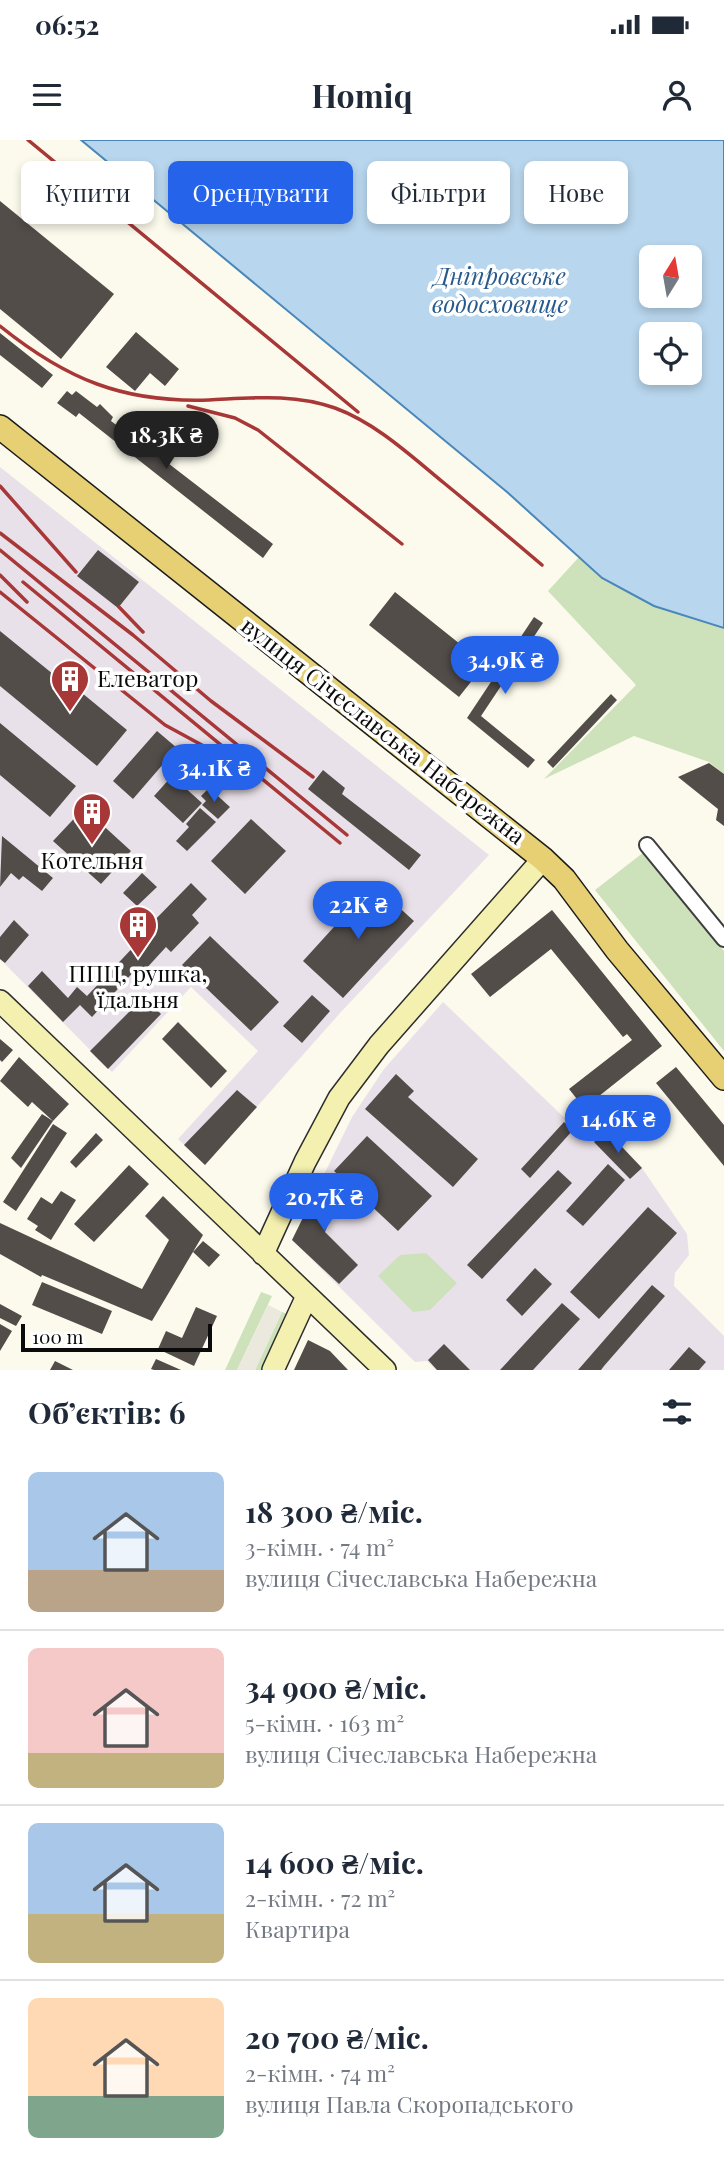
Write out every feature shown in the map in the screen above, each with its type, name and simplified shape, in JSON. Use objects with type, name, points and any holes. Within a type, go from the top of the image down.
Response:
[{"type":"main road","name":"вулиця Січеславська Набережна","points":[[0,427],[543,859],[564,879],[617,950],[724,1078]]},
{"type":"street","points":[[647,845],[724,939]]},
{"type":"street","points":[[264,1254],[305,1162],[339,1098],[379,1045],[543,859]]},
{"type":"street","points":[[0,1001],[385,1370]]},
{"type":"street","points":[[273,1370],[307,1296]]},
{"type":"shaded area","points":[[0,467],[489,855],[341,1012],[205,1165],[178,1139],[258,1051],[191,987],[112,1072],[0,959]]},
{"type":"shaded area","points":[[443,1002],[568,1121],[606,1130],[642,1168],[687,1234],[689,1255],[675,1273],[674,1286],[724,1336],[724,1370],[436,1370],[427,1361],[415,1362],[292,1240],[352,1117],[384,1069]]},
{"type":"shaded area","points":[[268,1305],[282,1312],[255,1370],[237,1370]]},
{"type":"green space","points":[[579,557],[612,582],[647,601],[724,628],[724,774],[709,762],[634,736],[544,779],[636,685],[548,591]]},
{"type":"green space","points":[[644,852],[724,951],[724,1051],[595,890]]},
{"type":"green space","points":[[426,1253],[457,1283],[430,1310],[413,1312],[378,1276],[400,1255]]},
{"type":"green space","points":[[261,1292],[272,1296],[237,1370],[225,1370]]},
{"type":"green space","points":[[282,1312],[293,1316],[267,1370],[255,1370]]},
{"type":"water","name":"Дніпровське водосховище","points":[[81,140],[724,140],[724,628],[654,606],[602,578],[507,492],[183,224],[353,224],[353,161],[168,161],[168,212],[154,200],[154,161],[106,161]]},
{"type":"building","points":[[0,201],[21,218],[21,224],[28,224],[114,294],[61,359],[0,309]]},
{"type":"building","points":[[136,332],[179,369],[165,386],[150,373],[135,391],[106,367]]},
{"type":"building","points":[[0,333],[53,375],[42,388],[0,355]]},
{"type":"building","points":[[67,391],[72,395],[76,391],[97,407],[100,404],[113,417],[111,421],[127,433],[130,429],[141,437],[138,440],[273,544],[263,558],[79,413],[76,417],[57,403]]},
{"type":"building","name":"Елеватор","points":[[98,550],[139,582],[118,608],[77,576]]},
{"type":"building","points":[[395,592],[485,664],[459,697],[369,625]]},
{"type":"building","points":[[534,617],[543,623],[481,716],[535,760],[528,768],[467,718]]},
{"type":"building","name":"Елеватор","points":[[0,631],[127,730],[97,766],[0,686]]},
{"type":"building","points":[[611,694],[617,700],[553,768],[547,762]]},
{"type":"building","points":[[0,723],[76,786],[50,817],[0,775]]},
{"type":"building","points":[[157,731],[177,748],[133,799],[113,781]]},
{"type":"building","points":[[709,763],[724,774],[724,826],[716,820],[718,809],[678,777]]},
{"type":"building","points":[[323,770],[345,788],[342,794],[421,855],[409,870],[308,789]]},
{"type":"building","name":"Котельня","points":[[172,776],[202,803],[183,823],[154,796]]},
{"type":"building","points":[[209,788],[230,807],[218,819],[202,805],[206,801],[201,796]]},
{"type":"building","name":"Котельня","points":[[84,808],[131,851],[101,884],[53,841]]},
{"type":"building","points":[[200,808],[216,822],[187,851],[176,841],[189,827],[186,824]]},
{"type":"building","points":[[251,819],[286,851],[245,894],[211,861]]},
{"type":"building","points":[[2,836],[53,878],[42,891],[23,876],[19,880],[11,873],[0,887]]},
{"type":"building","points":[[142,873],[157,887],[137,906],[123,893]]},
{"type":"building","name":"ППЦ, рушка, їдальня","points":[[191,883],[207,899],[192,915],[199,923],[171,952],[166,947],[144,971],[139,966],[92,1017],[80,1005],[63,1022],[28,986],[42,971],[68,998],[77,987],[87,996],[141,939],[137,933],[143,927],[147,928]]},
{"type":"building","points":[[373,884],[414,921],[343,998],[303,961]]},
{"type":"building","points":[[552,910],[662,1046],[584,1108],[569,1089],[632,1040],[627,1034],[623,1037],[551,949],[490,997],[471,974]]},
{"type":"building","points":[[14,920],[29,935],[5,963],[0,959],[0,937]]},
{"type":"building","points":[[210,936],[279,1002],[251,1031],[182,965]]},
{"type":"building","points":[[312,995],[330,1011],[302,1043],[283,1026]]},
{"type":"building","points":[[144,997],[161,1014],[108,1069],[90,1051]]},
{"type":"building","points":[[178,1022],[227,1071],[211,1088],[162,1039]]},
{"type":"building","points":[[0,1039],[13,1050],[2,1062],[0,1060]]},
{"type":"building","points":[[19,1057],[69,1104],[53,1121],[32,1102],[28,1107],[0,1081]]},
{"type":"building","points":[[676,1067],[724,1125],[724,1166],[656,1083]]},
{"type":"building","points":[[396,1074],[414,1091],[408,1097],[478,1159],[453,1187],[365,1109]]},
{"type":"building","points":[[237,1090],[257,1107],[205,1165],[184,1145]]},
{"type":"building","points":[[42,1114],[53,1121],[21,1168],[11,1158]]},
{"type":"building","points":[[564,1122],[573,1130],[530,1178],[521,1169]]},
{"type":"building","points":[[53,1124],[67,1133],[16,1211],[3,1202]]},
{"type":"building","points":[[606,1130],[642,1168],[630,1179],[594,1142]]},
{"type":"building","points":[[96,1133],[103,1140],[76,1168],[70,1162]]},
{"type":"building","points":[[367,1136],[432,1196],[398,1231],[334,1171]]},
{"type":"building","points":[[608,1164],[625,1180],[583,1226],[566,1211]]},
{"type":"building","points":[[129,1165],[149,1184],[94,1242],[74,1224]]},
{"type":"building","points":[[558,1170],[572,1183],[482,1279],[467,1265]]},
{"type":"building","points":[[324,1175],[342,1190],[325,1232],[358,1265],[339,1284],[292,1240]]},
{"type":"building","points":[[61,1191],[76,1200],[51,1240],[35,1230],[38,1226],[27,1219],[41,1197],[52,1204]]},
{"type":"building","points":[[163,1196],[203,1235],[152,1321],[42,1275],[41,1277],[0,1254],[0,1223],[142,1289],[169,1240],[145,1216]]},
{"type":"building","points":[[648,1207],[677,1233],[599,1319],[570,1292]]},
{"type":"building","points":[[203,1241],[220,1255],[209,1267],[193,1252]]},
{"type":"building","points":[[535,1268],[552,1284],[522,1316],[506,1300]]},
{"type":"building","points":[[42,1282],[112,1311],[102,1334],[32,1305]]},
{"type":"building","points":[[652,1285],[665,1296],[601,1370],[578,1370]]},
{"type":"building","points":[[562,1303],[580,1319],[533,1370],[500,1370]]},
{"type":"building","points":[[0,1304],[22,1316],[16,1326],[0,1318]]},
{"type":"building","points":[[196,1307],[217,1316],[194,1366],[158,1349],[166,1331],[182,1338]]},
{"type":"building","points":[[0,1324],[12,1331],[0,1351]]},
{"type":"building","points":[[308,1340],[330,1351],[348,1370],[294,1370]]},
{"type":"building","points":[[444,1344],[470,1370],[437,1370],[428,1360]]},
{"type":"building","points":[[689,1347],[706,1362],[699,1370],[669,1370]]},
{"type":"building","points":[[156,1359],[181,1370],[151,1369]]},
{"type":"building","points":[[55,1361],[73,1370],[50,1370]]},
{"type":"railway","points":[[28,140],[358,412]]},
{"type":"railway","points":[[0,326],[24,345],[72,373],[122,392],[178,400],[288,398],[319,403],[350,414],[406,451],[542,565]]},
{"type":"railway","points":[[188,406],[235,418],[258,430],[402,544]]},
{"type":"railway","points":[[0,486],[76,572]]},
{"type":"railway","points":[[0,533],[133,635],[211,701],[313,777]]},
{"type":"railway","points":[[0,550],[347,835]]},
{"type":"railway","points":[[0,575],[27,602]]},
{"type":"railway","points":[[23,582],[340,843]]},
{"type":"railway","points":[[0,592],[165,725],[222,756]]},
{"type":"railway","points":[[119,607],[143,632]]},
{"type":"place","name":"Елеватор","points":[[70,713]]},
{"type":"place","name":"Котельня","points":[[92,846]]},
{"type":"place","name":"ППЦ, рушка, їдальня","points":[[138,959]]}]
